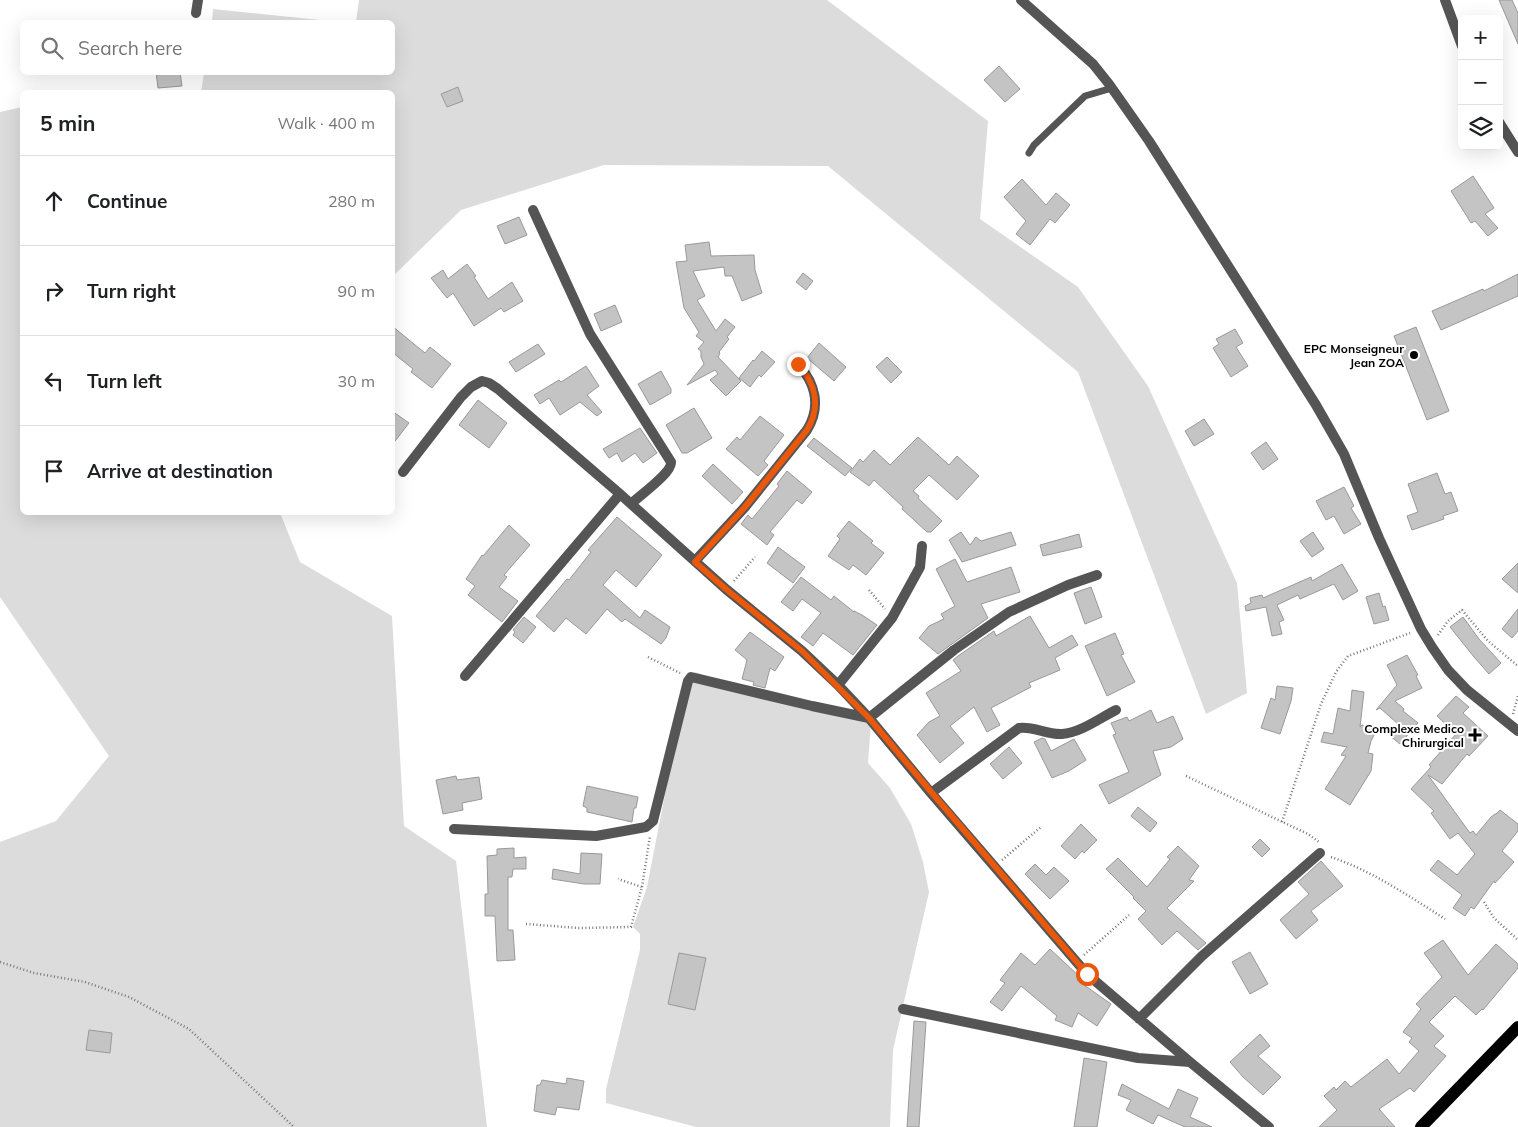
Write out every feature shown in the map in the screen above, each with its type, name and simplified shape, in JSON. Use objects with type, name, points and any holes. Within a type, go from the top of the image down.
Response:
[{"type":"main road","points":[[1421,1127],[1518,1027]]},
{"type":"street","points":[[196,12],[198,0]]},
{"type":"street","points":[[1021,0],[1093,64],[1149,140],[1344,454],[1379,538],[1421,629],[1432,647],[1448,670],[1467,690],[1518,731]]},
{"type":"street","points":[[1445,0],[1458,35]]},
{"type":"street","points":[[1503,128],[1518,152]]},
{"type":"street","points":[[533,210],[590,334],[671,462],[671,467],[666,473],[631,504]]},
{"type":"street","points":[[695,562],[745,507],[813,421],[816,401],[814,388],[806,373],[798,364]]},
{"type":"street","points":[[403,472],[461,397],[471,387],[482,381],[498,388],[727,590],[802,651],[838,685],[869,718],[1076,962],[1139,1019],[1269,1127]]},
{"type":"street","points":[[465,676],[620,494]]},
{"type":"street","points":[[838,685],[892,618],[920,567],[922,546]]},
{"type":"street","points":[[869,718],[954,650],[1009,612],[1068,585],[1097,575]]},
{"type":"street","points":[[454,829],[596,836],[646,827],[652,823],[692,676],[869,718]]},
{"type":"street","points":[[932,793],[1019,728],[1026,727],[1063,734],[1076,730],[1116,710]]},
{"type":"street","points":[[1139,1019],[1214,945],[1320,848]]},
{"type":"street","points":[[903,1009],[1138,1058],[1190,1062]]},
{"type":"lane","points":[[1030,152],[1034,144],[1084,96],[1112,88]]},
{"type":"path","points":[[727,590],[755,557]]},
{"type":"path","points":[[869,590],[892,618]]},
{"type":"path","points":[[1432,647],[1441,629],[1462,610],[1488,641],[1518,666]]},
{"type":"path","points":[[1282,822],[1322,704],[1344,659],[1421,629]]},
{"type":"path","points":[[648,657],[690,678]]},
{"type":"path","points":[[1186,776],[1308,834],[1320,848],[1390,884],[1445,919]]},
{"type":"path","points":[[526,924],[579,928],[631,927],[642,887],[652,823]]},
{"type":"path","points":[[995,866],[1040,827]]},
{"type":"path","points":[[618,879],[642,887]]},
{"type":"path","points":[[1484,902],[1494,918],[1518,940]]},
{"type":"path","points":[[1076,962],[1129,915]]},
{"type":"path","points":[[0,962],[34,973],[85,982],[129,997],[189,1029],[294,1127]]},
{"type":"shaded area","points":[[359,0],[827,0],[988,121],[980,219],[1078,287],[1148,386],[1237,583],[1247,693],[1206,714],[1078,372],[828,166],[604,165],[461,210],[395,274],[395,90],[201,90],[204,75],[395,75],[395,20],[356,20]]},
{"type":"shaded area","points":[[213,9],[320,20],[212,20]]},
{"type":"shaded area","points":[[20,107],[20,515],[281,515],[300,562],[392,616],[404,826],[456,861],[487,1127],[0,1127],[0,842],[56,821],[109,756],[0,597],[0,112]]},
{"type":"shaded area","points":[[695,672],[749,690],[871,722],[868,763],[890,788],[911,824],[923,862],[929,892],[893,1050],[890,1127],[696,1127],[606,1103],[606,1089],[640,950],[640,934],[633,927],[647,887],[674,748]]},
{"type":"building","points":[[1499,0],[1512,0],[1518,13],[1518,44]]},
{"type":"building","points":[[999,66],[1020,89],[1005,102],[984,80]]},
{"type":"building","points":[[156,75],[180,75],[182,86],[158,88]]},
{"type":"building","points":[[458,87],[463,101],[447,107],[441,94]]},
{"type":"building","points":[[1473,176],[1494,208],[1485,214],[1498,228],[1488,236],[1475,221],[1471,223],[1451,191]]},
{"type":"building","points":[[1022,179],[1046,205],[1056,193],[1070,205],[1055,223],[1050,219],[1030,245],[1016,234],[1026,221],[1004,197]]},
{"type":"building","points":[[519,217],[527,235],[505,244],[497,226]]},
{"type":"building","points":[[709,242],[711,256],[754,255],[755,270],[762,293],[742,301],[732,276],[725,276],[724,267],[693,271],[705,296],[697,300],[716,331],[725,319],[735,327],[727,337],[729,339],[719,352],[718,357],[741,381],[726,396],[710,380],[718,374],[715,370],[687,385],[704,364],[701,351],[698,349],[704,342],[696,336],[699,332],[684,308],[676,262],[687,261],[685,245]]},
{"type":"building","points":[[467,264],[476,276],[474,277],[488,299],[512,282],[523,301],[504,312],[501,308],[474,326],[453,293],[447,298],[431,278],[443,270],[448,279]]},
{"type":"building","points":[[803,273],[813,281],[806,290],[796,282]]},
{"type":"building","points":[[1518,274],[1518,296],[1441,330],[1432,311],[1483,289],[1484,291]]},
{"type":"building","points":[[615,305],[622,322],[601,331],[594,314]]},
{"type":"building","name":"EPC Monseigneur Jean ZOA","points":[[1416,327],[1449,411],[1427,420],[1394,336]]},
{"type":"building","points":[[395,328],[425,353],[430,347],[451,364],[432,388],[411,372],[413,369],[395,354]]},
{"type":"building","points":[[1235,329],[1243,343],[1236,347],[1248,366],[1231,377],[1213,348],[1219,344],[1216,339]]},
{"type":"building","points":[[819,343],[846,367],[834,381],[807,358]]},
{"type":"building","points":[[538,344],[545,354],[516,372],[509,362]]},
{"type":"building","points":[[762,351],[775,362],[761,377],[759,375],[750,387],[739,378]]},
{"type":"building","points":[[887,357],[902,372],[891,383],[876,367]]},
{"type":"building","points":[[586,366],[599,386],[587,395],[602,412],[597,416],[580,402],[560,415],[549,398],[540,404],[534,395],[559,380],[561,382]]},
{"type":"building","points":[[661,371],[671,389],[671,393],[650,405],[638,384]]},
{"type":"building","points":[[478,400],[507,423],[489,448],[459,425]]},
{"type":"building","points":[[694,408],[712,438],[687,453],[682,453],[666,425]]},
{"type":"building","points":[[395,413],[409,423],[395,441]]},
{"type":"building","points":[[760,416],[784,435],[764,461],[768,465],[758,476],[726,449],[737,437],[740,440]]},
{"type":"building","points":[[1204,419],[1214,434],[1194,446],[1185,431]]},
{"type":"building","points":[[640,428],[657,453],[643,463],[635,453],[622,462],[617,453],[609,458],[603,449]]},
{"type":"building","points":[[918,437],[949,465],[957,456],[979,476],[957,500],[929,475],[913,491],[942,521],[931,532],[927,532],[874,480],[869,486],[850,472],[860,459],[863,462],[874,450],[890,465]]},
{"type":"building","points":[[814,438],[852,468],[845,476],[807,446]]},
{"type":"building","points":[[1266,442],[1278,459],[1263,470],[1251,453]]},
{"type":"building","points":[[713,464],[743,492],[732,504],[702,476]]},
{"type":"building","points":[[787,471],[812,492],[802,504],[797,500],[770,532],[774,535],[767,545],[741,524],[748,515],[752,519],[779,486],[777,484]]},
{"type":"building","points":[[1437,473],[1445,494],[1451,492],[1458,511],[1443,516],[1444,519],[1412,530],[1407,516],[1418,512],[1408,484]]},
{"type":"building","points":[[1344,487],[1354,506],[1351,508],[1361,524],[1344,534],[1334,516],[1326,520],[1316,501]]},
{"type":"building","points":[[617,517],[662,555],[636,587],[616,570],[603,585],[640,618],[645,610],[670,627],[666,638],[661,644],[625,619],[622,622],[607,609],[586,634],[566,618],[554,632],[536,616],[567,579],[569,580],[591,552],[588,550]]},
{"type":"building","points":[[849,521],[884,553],[866,575],[853,565],[849,570],[828,556],[840,539],[837,536]]},
{"type":"building","points":[[509,525],[530,545],[504,575],[507,577],[499,587],[518,601],[502,622],[468,595],[475,586],[466,579],[482,555]]},
{"type":"building","points":[[961,532],[970,545],[976,537],[981,541],[1011,532],[1016,545],[962,562],[949,540]]},
{"type":"building","points":[[1313,532],[1324,549],[1312,557],[1300,541]]},
{"type":"building","points":[[1079,534],[1082,547],[1043,556],[1040,545]]},
{"type":"building","points":[[778,547],[805,567],[793,583],[767,563]]},
{"type":"building","points":[[955,559],[967,582],[1011,567],[1020,592],[981,604],[988,618],[938,654],[919,638],[929,626],[944,619],[941,614],[955,606],[936,569]]},
{"type":"building","points":[[1518,563],[1518,593],[1502,579]]},
{"type":"building","points":[[1342,564],[1358,591],[1343,600],[1334,584],[1300,599],[1298,595],[1277,605],[1284,620],[1279,622],[1282,634],[1272,636],[1266,607],[1246,611],[1245,606],[1251,603],[1250,598],[1262,595],[1263,598],[1311,577],[1312,581]]},
{"type":"building","points":[[801,577],[831,600],[834,596],[854,612],[877,625],[853,655],[823,633],[813,646],[801,637],[821,613],[802,599],[793,611],[781,602]]},
{"type":"building","points":[[1091,587],[1102,617],[1085,624],[1074,593]]},
{"type":"building","points":[[1379,593],[1389,620],[1374,624],[1366,597]]},
{"type":"building","points":[[1518,609],[1518,631],[1512,638],[1502,629]]},
{"type":"building","points":[[1030,616],[1049,648],[1072,635],[1078,645],[1055,658],[1060,670],[1029,683],[1031,687],[991,708],[1000,725],[987,732],[974,707],[950,726],[964,743],[940,763],[917,735],[929,722],[940,716],[926,693],[961,671],[953,660],[958,656],[994,631],[996,636]]},
{"type":"building","points":[[524,617],[536,627],[523,643],[513,635],[515,632],[513,630]]},
{"type":"building","points":[[1463,617],[1479,639],[1501,663],[1489,674],[1450,627]]},
{"type":"building","points":[[750,632],[784,657],[775,671],[770,668],[765,688],[753,685],[754,682],[742,679],[747,660],[735,650]]},
{"type":"building","points":[[1115,633],[1124,654],[1121,655],[1135,682],[1107,696],[1085,646]]},
{"type":"building","points":[[1407,655],[1418,675],[1416,676],[1422,688],[1395,701],[1404,709],[1403,711],[1418,723],[1400,744],[1389,735],[1398,724],[1380,708],[1376,710],[1397,685],[1387,665]]},
{"type":"building","points":[[1277,686],[1293,688],[1291,701],[1280,734],[1261,728],[1271,698],[1275,700]]},
{"type":"building","points":[[1352,690],[1364,692],[1360,727],[1362,725],[1375,733],[1368,753],[1373,754],[1371,771],[1350,805],[1325,789],[1346,756],[1341,755],[1347,747],[1321,742],[1324,732],[1333,734],[1338,708],[1350,711]]},
{"type":"building","points":[[1456,696],[1469,707],[1463,713],[1488,736],[1469,756],[1467,754],[1442,784],[1428,775],[1470,833],[1473,831],[1476,835],[1491,817],[1500,810],[1518,824],[1518,831],[1502,851],[1514,862],[1495,883],[1494,881],[1474,909],[1471,907],[1465,916],[1453,908],[1462,895],[1430,870],[1438,860],[1457,875],[1475,854],[1458,833],[1450,839],[1431,813],[1434,811],[1411,789],[1431,767],[1429,765],[1456,734],[1437,716]]},
{"type":"building","points":[[1151,710],[1157,723],[1173,716],[1183,739],[1171,747],[1153,751],[1161,775],[1109,804],[1099,785],[1129,772],[1113,735],[1116,734],[1111,723],[1127,717],[1129,721]]},
{"type":"building","points":[[1042,738],[1045,739],[1051,751],[1074,739],[1086,760],[1069,771],[1052,778],[1034,742]]},
{"type":"building","points":[[1009,747],[1022,763],[1003,779],[990,764]]},
{"type":"building","points":[[456,776],[457,780],[479,777],[482,799],[462,803],[463,810],[443,814],[436,780]]},
{"type":"building","points":[[587,786],[638,797],[632,822],[587,812],[587,808],[583,806]]},
{"type":"building","points":[[1138,807],[1157,823],[1150,832],[1131,816]]},
{"type":"building","points":[[1081,824],[1097,840],[1075,859],[1061,846]]},
{"type":"building","points":[[1260,839],[1270,849],[1262,857],[1252,847]]},
{"type":"building","points":[[1178,846],[1199,866],[1189,880],[1194,881],[1167,908],[1206,943],[1198,950],[1177,931],[1162,945],[1138,919],[1146,911],[1106,869],[1118,858],[1147,887],[1170,859],[1167,857]]},
{"type":"building","points":[[514,848],[514,858],[526,857],[526,869],[513,869],[512,877],[508,877],[508,930],[513,930],[515,960],[497,961],[495,916],[485,916],[485,894],[488,894],[487,856],[497,855],[497,849]]},
{"type":"building","points":[[581,853],[602,854],[600,884],[584,884],[552,879],[553,869],[580,874]]},
{"type":"building","points":[[1321,861],[1343,886],[1311,911],[1318,920],[1296,939],[1280,920],[1309,894],[1298,882]]},
{"type":"building","points":[[1035,864],[1046,875],[1054,867],[1069,881],[1050,899],[1025,874]]},
{"type":"building","points":[[1443,940],[1468,975],[1496,944],[1518,964],[1518,968],[1483,1010],[1476,1015],[1455,996],[1429,1022],[1444,1036],[1434,1046],[1446,1056],[1414,1092],[1410,1088],[1379,1109],[1395,1127],[1319,1127],[1337,1110],[1324,1096],[1334,1087],[1336,1090],[1345,1081],[1351,1087],[1387,1059],[1399,1074],[1419,1051],[1409,1042],[1412,1038],[1403,1032],[1421,1009],[1416,1004],[1442,977],[1424,953]]},
{"type":"building","points":[[1050,949],[1080,977],[1077,980],[1111,1004],[1097,1026],[1078,1013],[1072,1027],[1055,1020],[1057,1016],[1021,986],[1002,1011],[990,1002],[1005,983],[1000,980],[1021,953],[1035,965]]},
{"type":"building","points":[[1250,952],[1268,984],[1250,994],[1232,962]]},
{"type":"building","points":[[679,953],[706,958],[695,1010],[668,1004]]},
{"type":"building","points":[[914,1021],[926,1022],[919,1127],[907,1127]]},
{"type":"building","points":[[89,1030],[112,1033],[110,1053],[86,1050]]},
{"type":"building","points":[[1260,1034],[1270,1046],[1258,1056],[1281,1077],[1263,1095],[1230,1062]]},
{"type":"building","points":[[1084,1058],[1107,1062],[1097,1127],[1074,1127]]},
{"type":"building","points":[[567,1078],[584,1081],[579,1110],[557,1107],[555,1115],[534,1111],[537,1085],[540,1085],[542,1080],[566,1084]]},
{"type":"building","points":[[1122,1084],[1169,1109],[1178,1089],[1198,1098],[1190,1117],[1212,1127],[1185,1127],[1158,1115],[1153,1124],[1126,1110],[1131,1100],[1118,1095]]},
{"type":"place","name":"EPC Monseigneur Jean ZOA","points":[[1414,355]]},
{"type":"place","name":"Complexe Medico Chirurgical","points":[[1475,735]]},
{"type":"route","points":[[798,364],[806,373],[814,388],[816,401],[813,421],[745,507],[695,562],[802,651],[838,685],[869,718],[1087,974]]}]
